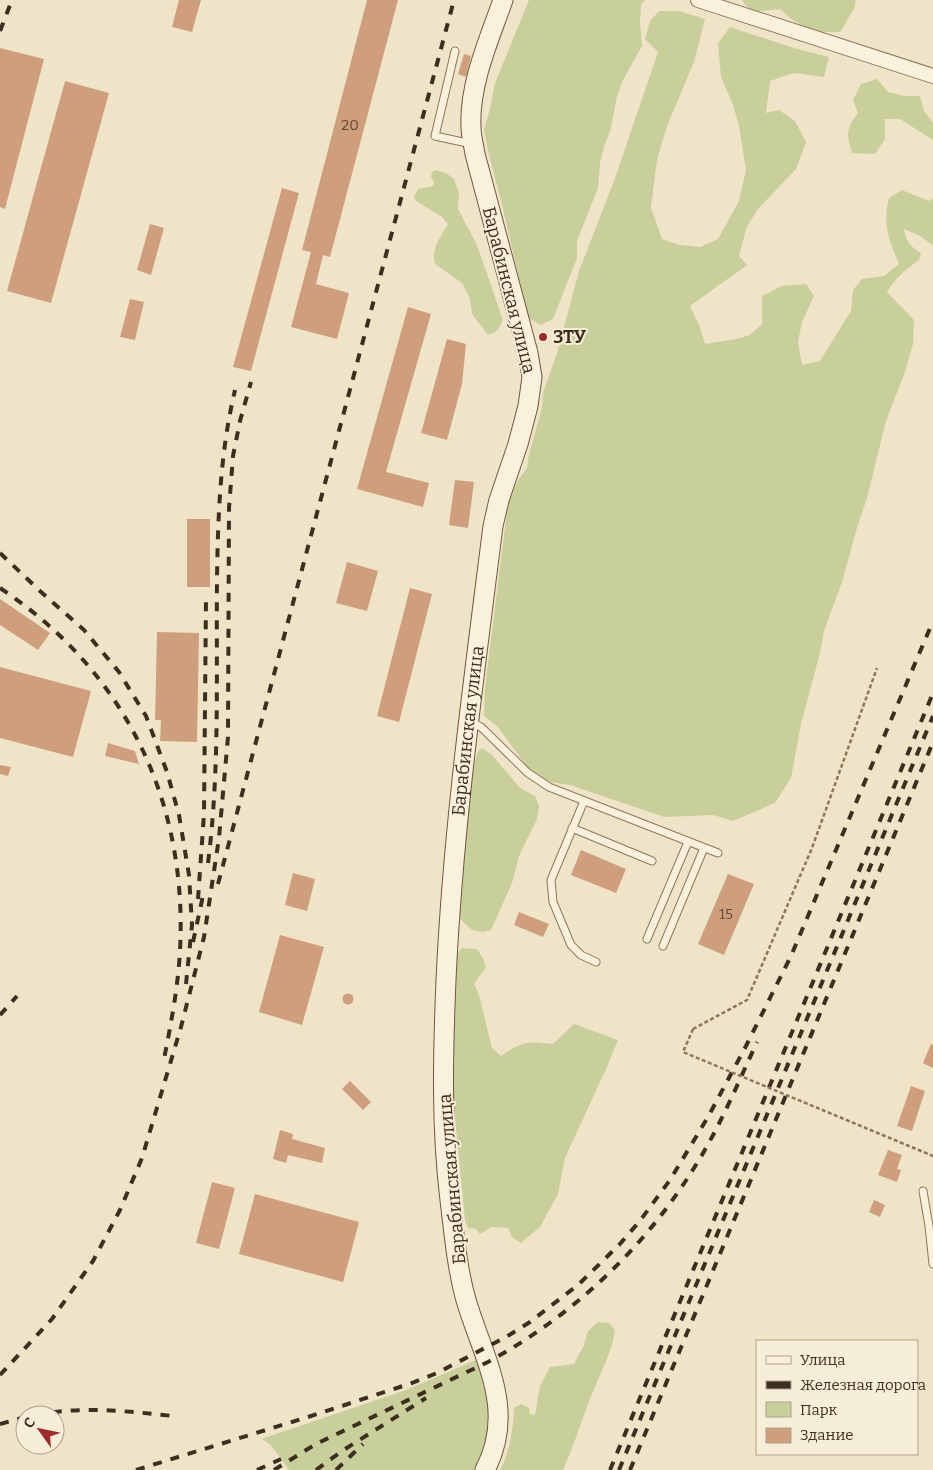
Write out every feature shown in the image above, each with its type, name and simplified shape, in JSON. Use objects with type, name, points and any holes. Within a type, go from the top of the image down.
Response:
[{"type":"main road","name":"Барабинская улица","points":[[485,1470],[497,1437],[498,1396],[466,1299],[459,1271],[444,1131],[444,1031],[449,906],[468,721],[493,526],[528,406],[532,377],[528,353],[471,128],[474,92],[483,58],[503,0]]},
{"type":"street","points":[[698,0],[933,76]]},
{"type":"lane","points":[[454,52],[435,136],[474,145]]},
{"type":"lane","points":[[468,721],[481,727],[528,773],[548,787],[718,853]]},
{"type":"lane","points":[[584,801],[551,880],[553,902],[572,945],[581,955],[596,962]]},
{"type":"lane","points":[[572,828],[652,861]]},
{"type":"lane","points":[[647,939],[688,842]]},
{"type":"lane","points":[[663,946],[704,848]]},
{"type":"lane","points":[[923,1192],[930,1226],[933,1264]]},
{"type":"path","points":[[878,668],[812,848],[747,1000],[693,1029],[683,1052],[933,1156]]},
{"type":"green space","points":[[529,0],[645,0],[641,4],[642,46],[623,80],[617,96],[610,132],[600,163],[598,188],[577,241],[577,258],[553,319],[541,325],[528,318],[484,129],[495,83]]},
{"type":"green space","points":[[743,0],[856,0],[854,9],[840,32],[814,32],[791,19],[780,9],[753,12],[744,4]]},
{"type":"green space","points":[[659,11],[679,11],[705,19],[694,62],[667,126],[657,160],[651,208],[662,239],[680,245],[700,247],[718,239],[739,201],[746,170],[739,126],[733,105],[721,77],[718,43],[730,27],[794,48],[829,57],[824,77],[794,73],[770,81],[766,113],[779,110],[795,121],[806,142],[796,169],[759,208],[747,226],[739,256],[747,265],[690,306],[705,344],[750,335],[762,324],[762,296],[782,286],[806,284],[814,296],[802,322],[798,342],[802,365],[820,361],[851,311],[853,290],[862,279],[884,276],[899,264],[886,224],[889,198],[902,190],[929,201],[933,198],[933,245],[918,235],[904,229],[909,243],[921,253],[919,260],[901,274],[887,292],[914,320],[913,344],[905,372],[886,421],[867,498],[842,582],[824,631],[801,724],[791,778],[775,803],[733,821],[713,815],[664,817],[570,785],[550,782],[533,773],[497,726],[484,716],[485,687],[508,503],[518,480],[527,468],[542,408],[543,393],[558,350],[579,271],[614,181],[658,52],[645,39],[650,21]]},
{"type":"green space","points":[[877,79],[888,92],[904,96],[920,96],[924,111],[933,123],[933,140],[900,119],[885,119],[885,139],[875,154],[852,153],[848,132],[851,123],[858,113],[853,100],[861,84]]},
{"type":"green space","points":[[436,170],[446,173],[454,179],[459,193],[458,209],[477,245],[503,320],[494,333],[488,335],[472,314],[470,299],[462,283],[435,264],[435,248],[448,224],[442,217],[416,201],[414,197],[418,189],[433,186],[434,182],[431,177],[432,172]]},
{"type":"green space","points":[[482,748],[492,755],[520,788],[535,796],[539,806],[537,819],[519,856],[512,883],[491,930],[483,932],[472,930],[459,918],[456,891],[474,765],[478,751]]},
{"type":"green space","points":[[462,948],[477,949],[483,958],[486,967],[474,984],[479,995],[492,1048],[501,1056],[525,1043],[553,1044],[574,1024],[618,1040],[565,1158],[558,1194],[540,1227],[521,1243],[512,1237],[508,1228],[492,1227],[480,1234],[476,1229],[468,1228],[465,1220],[449,1056],[451,964]]},
{"type":"green space","points":[[598,1322],[609,1323],[615,1330],[614,1338],[563,1470],[500,1470],[510,1440],[514,1408],[521,1404],[529,1408],[530,1414],[535,1415],[540,1386],[550,1367],[574,1364],[584,1345],[588,1331]]},
{"type":"green space","points":[[476,1360],[488,1391],[492,1410],[488,1436],[478,1470],[289,1470],[274,1449],[261,1439],[406,1390]]},
{"type":"building","points":[[179,0],[201,0],[192,32],[172,27]]},
{"type":"building","points":[[367,0],[398,0],[330,257],[323,255],[316,284],[349,293],[337,339],[291,327],[311,252],[302,250]]},
{"type":"building","points":[[0,48],[44,59],[5,209],[0,207]]},
{"type":"building","points":[[464,54],[471,56],[466,77],[458,74]]},
{"type":"building","points":[[65,81],[109,93],[51,303],[7,291]]},
{"type":"building","points":[[282,188],[299,193],[251,371],[233,367]]},
{"type":"building","points":[[150,224],[164,228],[151,275],[137,270]]},
{"type":"building","points":[[130,299],[144,302],[135,340],[120,337]]},
{"type":"building","points":[[408,307],[431,314],[386,472],[429,483],[423,507],[357,489]]},
{"type":"building","points":[[447,339],[466,344],[462,384],[447,440],[421,433]]},
{"type":"building","points":[[455,480],[474,482],[468,528],[449,525]]},
{"type":"building","points":[[187,519],[210,519],[210,587],[187,587]]},
{"type":"building","points":[[347,562],[378,571],[367,611],[336,603]]},
{"type":"building","points":[[410,588],[432,594],[399,722],[377,716]]},
{"type":"building","points":[[0,599],[50,633],[38,650],[0,625]]},
{"type":"building","points":[[157,632],[199,633],[197,742],[160,741],[161,720],[155,720]]},
{"type":"building","points":[[0,667],[91,691],[73,757],[0,738]]},
{"type":"building","points":[[108,743],[135,751],[139,764],[105,756]]},
{"type":"building","points":[[0,765],[11,767],[8,776],[0,774]]},
{"type":"building","points":[[581,850],[626,869],[616,893],[571,875]]},
{"type":"building","points":[[293,873],[315,879],[307,911],[285,905]]},
{"type":"building","points":[[728,874],[754,884],[724,955],[698,944]]},
{"type":"building","points":[[519,912],[549,924],[543,937],[514,925]]},
{"type":"building","points":[[280,935],[324,947],[302,1025],[259,1012]]},
{"type":"building","points":[[348,993],[354,999],[348,1005],[342,999]]},
{"type":"building","points":[[931,1044],[933,1045],[933,1068],[923,1063]]},
{"type":"building","points":[[350,1081],[371,1102],[363,1110],[342,1089]]},
{"type":"building","points":[[911,1086],[925,1091],[912,1131],[897,1126]]},
{"type":"building","points":[[280,1130],[293,1134],[292,1139],[325,1148],[322,1163],[288,1155],[286,1163],[273,1159]]},
{"type":"building","points":[[888,1150],[902,1155],[897,1169],[901,1170],[897,1182],[878,1175]]},
{"type":"building","points":[[212,1182],[235,1188],[219,1249],[196,1243]]},
{"type":"building","points":[[255,1194],[359,1222],[343,1282],[239,1254]]},
{"type":"building","points":[[874,1200],[885,1205],[880,1217],[869,1212]]},
{"type":"railway","points":[[0,31],[12,0]]},
{"type":"railway","points":[[218,884],[454,0]]},
{"type":"railway","points":[[0,1375],[52,1319],[93,1261],[120,1210],[142,1158],[181,1027],[204,937],[219,838],[228,737],[229,508],[233,456],[251,382]]},
{"type":"railway","points":[[208,863],[216,757],[219,508],[226,437],[235,390]]},
{"type":"railway","points":[[0,553],[84,630],[119,672],[146,716],[167,772],[179,815],[189,875],[192,925],[186,984]]},
{"type":"railway","points":[[0,588],[44,621],[82,659],[114,700],[140,744],[160,792],[173,843],[180,896],[179,965],[164,1059]]},
{"type":"railway","points":[[198,899],[204,814],[206,598]]},
{"type":"railway","points":[[136,1470],[308,1417],[437,1373],[506,1337],[530,1322],[578,1285],[619,1245],[639,1222],[670,1180],[708,1117],[746,1046],[791,956],[933,621]]},
{"type":"railway","points":[[610,1470],[933,693]]},
{"type":"railway","points":[[619,1470],[933,716]]},
{"type":"railway","points":[[630,1470],[933,742]]},
{"type":"railway","points":[[193,942],[204,891]]},
{"type":"railway","points":[[0,1015],[17,996]]},
{"type":"railway","points":[[274,1470],[316,1444],[488,1362],[519,1344],[577,1302],[629,1253],[674,1198],[694,1168],[720,1122],[757,1042]]},
{"type":"railway","points":[[316,1470],[342,1451],[426,1398]]},
{"type":"railway","points":[[65,1411],[121,1411],[173,1416]]},
{"type":"railway","points":[[0,1424],[15,1420]]},
{"type":"railway","points":[[336,1470],[363,1444]]},
{"type":"railway","points":[[257,1470],[281,1459]]},
{"type":"place","name":"ЗТУ","points":[[543,337]]}]
